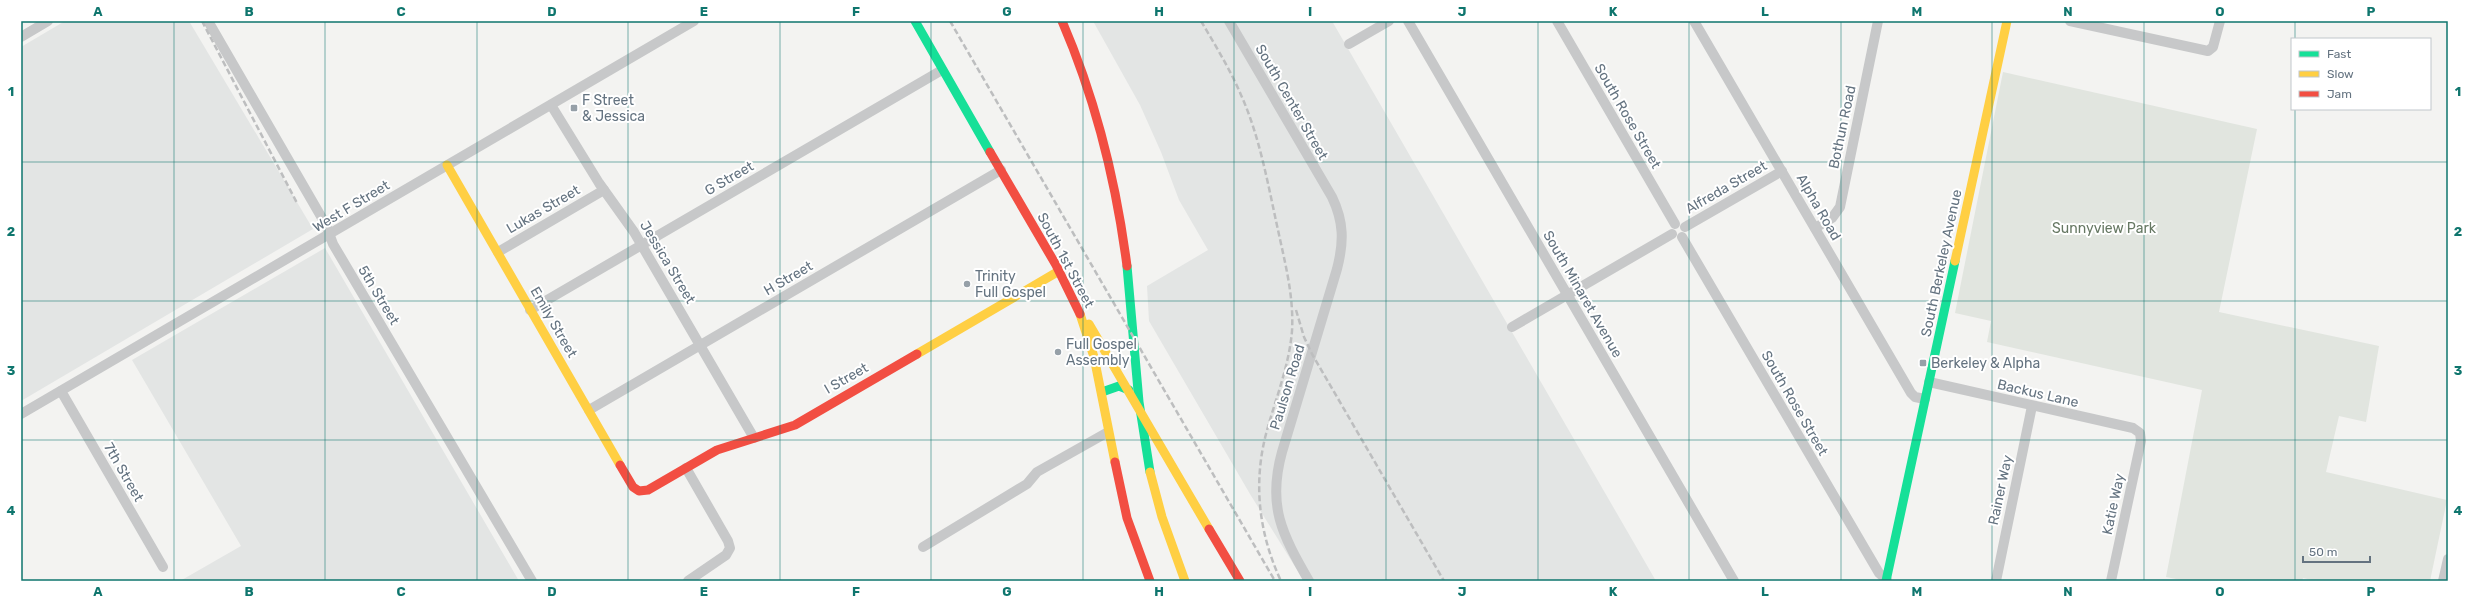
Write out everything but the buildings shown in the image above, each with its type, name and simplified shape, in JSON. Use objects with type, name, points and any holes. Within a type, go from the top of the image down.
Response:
[{"type":"street","points":[[21,37],[35,24],[48,21]]},
{"type":"street","name":"5th Street","points":[[208,21],[326,225],[333,244],[532,581]]},
{"type":"street","name":"West F Street","points":[[21,414],[694,21]]},
{"type":"street","name":"South 1st Street","points":[[915,21],[1059,271],[1072,297],[1092,349],[1102,392],[1108,432],[1125,516],[1150,581]]},
{"type":"street","points":[[1062,21],[1087,84],[1104,144],[1122,226],[1143,430],[1148,460],[1161,516],[1185,581]]},
{"type":"street","name":"South Center Street","points":[[1229,21],[1332,197]]},
{"type":"street","points":[[1349,44],[1389,21]]},
{"type":"street","name":"South Minaret Avenue","points":[[1408,21],[1734,581]]},
{"type":"street","name":"South Rose Street","points":[[1557,21],[1676,232],[1874,566],[1880,575],[1886,580]]},
{"type":"street","name":"Alpha Road","points":[[1694,21],[1911,393],[1916,397],[1925,399]]},
{"type":"street","name":"Bothun Road","points":[[1815,228],[1832,218],[1840,207],[1878,21]]},
{"type":"street","name":"South Berkeley Avenue","points":[[1886,580],[2007,21]]},
{"type":"street","points":[[2070,21],[2204,51],[2211,49],[2220,21]]},
{"type":"street","name":"G Street","points":[[530,310],[942,70]]},
{"type":"street","name":"Jessica Street","points":[[551,104],[604,190],[642,245],[754,438]]},
{"type":"street","name":"Emily Street","points":[[448,165],[633,487],[640,491]]},
{"type":"street","name":"H Street","points":[[589,410],[1001,170]]},
{"type":"street","name":"Alfreda Street","points":[[1676,232],[1682,224],[1685,227],[1782,171]]},
{"type":"street","name":"Lukas Street","points":[[498,252],[604,190]]},
{"type":"street","name":"Paulson Road","points":[[1309,581],[1282,530],[1276,509],[1275,488],[1282,452],[1342,250],[1342,221],[1332,197]]},
{"type":"street","points":[[1512,327],[1676,232]]},
{"type":"street","name":"I Street","points":[[640,491],[648,490],[718,450],[754,438],[772,434],[795,425],[1059,271]]},
{"type":"street","points":[[1072,297],[1129,390],[1240,581]]},
{"type":"street","name":"Backus Lane","points":[[1929,382],[2133,428],[2140,432]]},
{"type":"street","points":[[1102,392],[1119,386],[1129,390]]},
{"type":"street","name":"7th Street","points":[[61,391],[163,567]]},
{"type":"street","name":"Rainer Way","points":[[1996,581],[2032,406]]},
{"type":"street","points":[[923,547],[1026,484],[1037,472],[1108,432]]},
{"type":"street","name":"Katie Way","points":[[2111,581],[2141,441],[2140,432]]},
{"type":"street","points":[[686,468],[728,541],[730,548],[726,554],[688,581]]},
{"type":"street","points":[[2443,581],[2448,559]]},
{"type":"shaded area","points":[[65,21],[189,21],[313,229],[21,401],[21,47]]},
{"type":"shaded area","points":[[1093,21],[1332,21],[1656,581],[1304,581],[1250,494],[1149,321],[1147,286],[1208,250],[1179,200],[1161,152],[1140,105]]},
{"type":"shaded area","points":[[325,248],[519,581],[180,581],[241,546],[132,360]]},
{"type":"green space","name":"Sunnyview Park","points":[[2003,72],[2257,129],[2219,312],[2379,346],[2366,422],[2339,416],[2326,472],[2447,500],[2430,581],[2316,581],[2303,578],[2302,581],[2186,581],[2166,577],[2202,390],[1987,342],[1991,321],[1955,313]]},
{"type":"railway","points":[[202,21],[297,203]]},
{"type":"railway","points":[[950,21],[1275,581]]},
{"type":"railway","points":[[1201,21],[1232,76],[1248,111],[1267,179],[1286,267],[1292,305],[1292,331],[1288,358],[1266,434],[1262,453],[1259,490],[1263,527],[1281,581]]},
{"type":"railway","points":[[1296,310],[1304,337],[1312,354],[1444,581]]},
{"type":"traffic: fast","points":[[915,21],[990,152]]},
{"type":"traffic: fast","points":[[1886,581],[1955,261]]},
{"type":"traffic: fast","points":[[1127,266],[1139,402],[1150,472]]},
{"type":"traffic: fast","points":[[1102,392],[1119,386],[1129,390]]},
{"type":"traffic: slow","points":[[1955,261],[2007,21]]},
{"type":"traffic: slow","points":[[447,165],[620,465]]},
{"type":"traffic: slow","points":[[917,354],[1059,271]]},
{"type":"traffic: slow","points":[[1080,314],[1094,357],[1115,462]]},
{"type":"traffic: slow","points":[[1089,324],[1209,529]]},
{"type":"traffic: slow","points":[[1150,472],[1162,517],[1185,581]]},
{"type":"traffic: jam","points":[[1062,21],[1085,81],[1103,141],[1117,203],[1127,266]]},
{"type":"traffic: jam","points":[[990,152],[1056,265],[1080,314]]},
{"type":"traffic: jam","points":[[620,465],[633,487],[639,491],[648,490],[717,450],[795,425],[917,354]]},
{"type":"traffic: jam","points":[[1115,462],[1127,518],[1150,581]]},
{"type":"traffic: jam","points":[[1209,529],[1240,581]]},
{"type":"place","name":"F Street & Jessica","points":[[574,108]]},
{"type":"place","name":"Trinity Full Gospel","points":[[967,284]]},
{"type":"place","name":"Full Gospel Assembly","points":[[1058,352]]},
{"type":"place","name":"Berkeley & Alpha","points":[[1923,363]]}]
